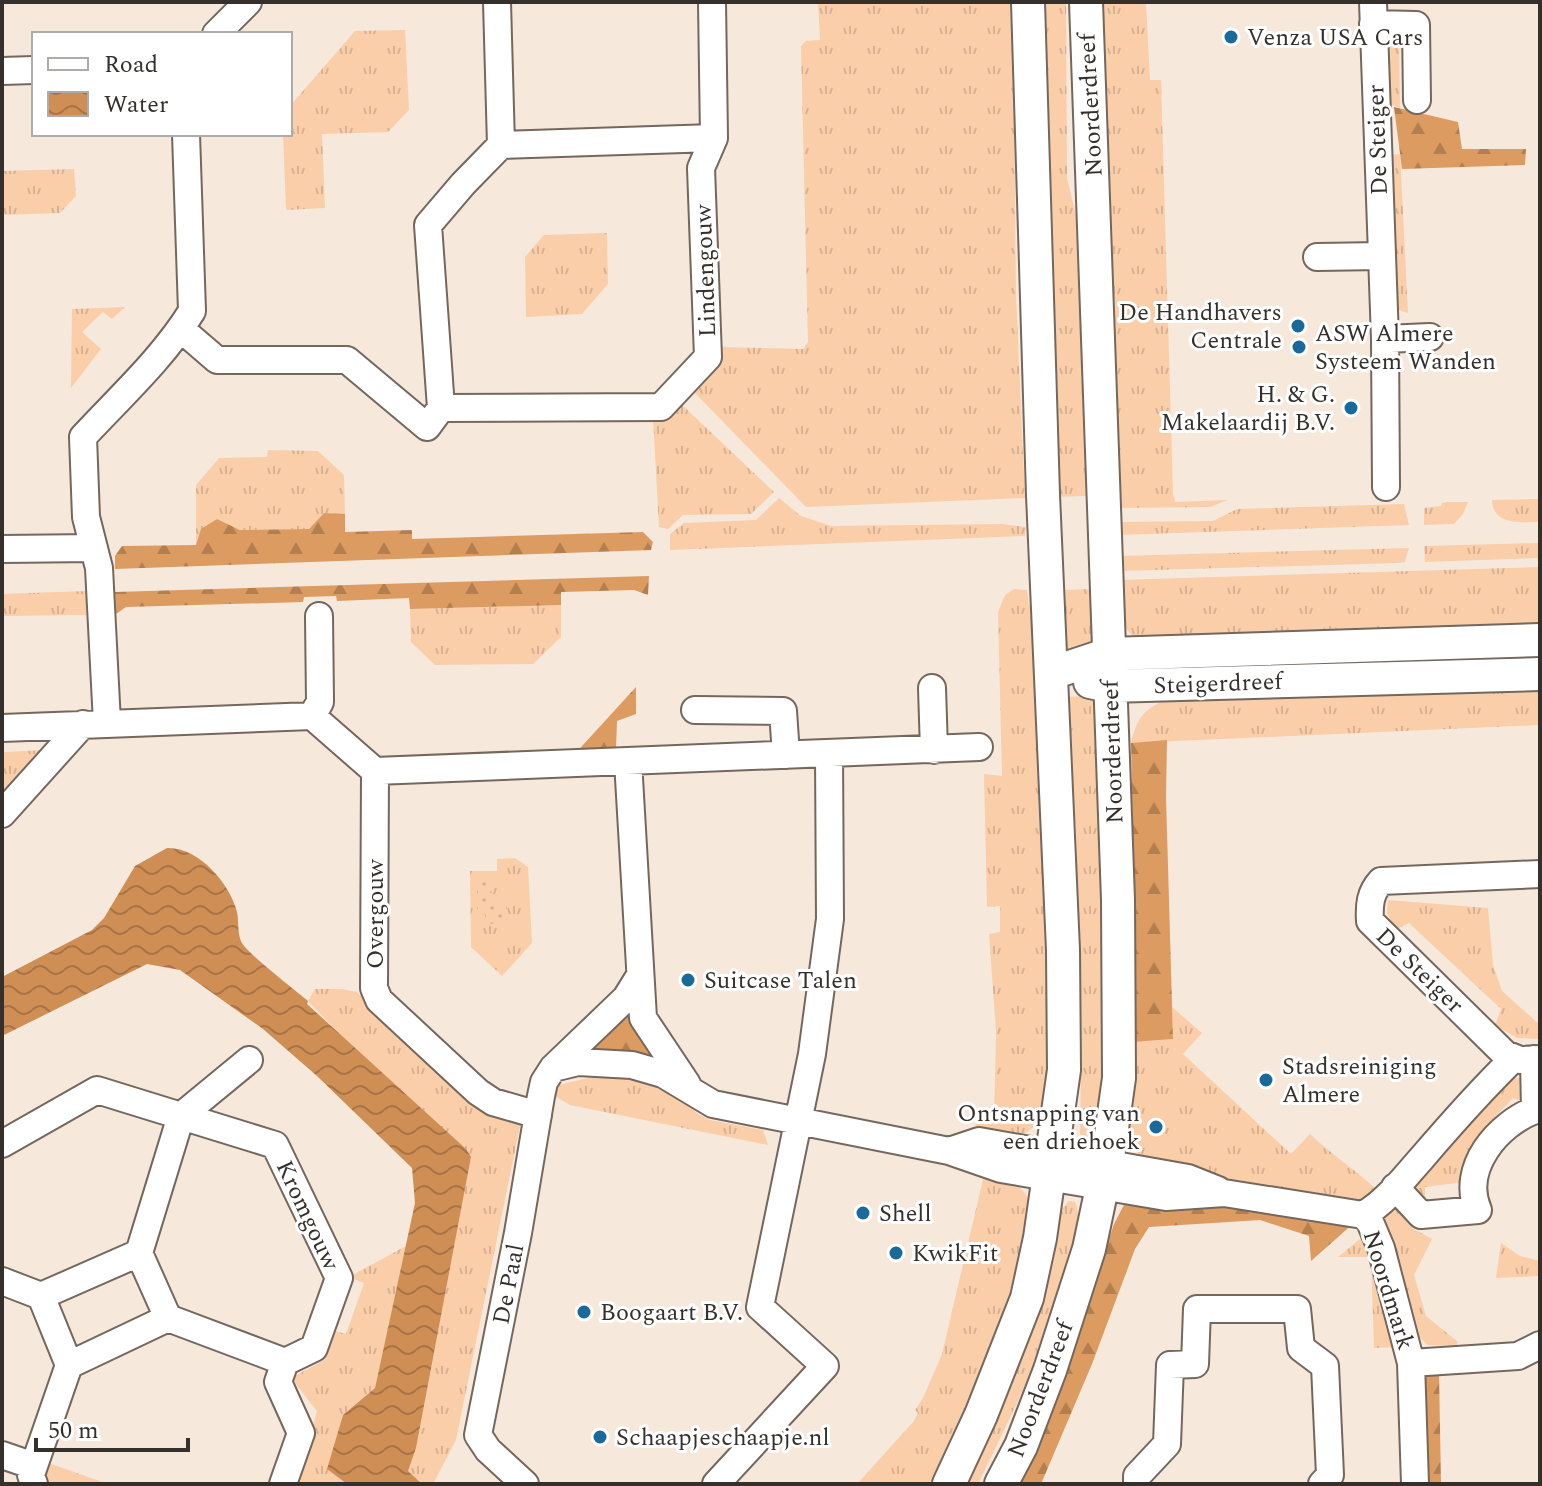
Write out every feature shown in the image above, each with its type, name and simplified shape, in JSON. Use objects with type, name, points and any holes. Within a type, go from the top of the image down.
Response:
[{"type":"main road","name":"Noorderdreef","points":[[949,1484],[981,1415],[1027,1298],[1040,1238],[1064,1070],[1063,950],[1043,495],[1028,2]]},
{"type":"main road","name":"Noorderdreef","points":[[1001,1484],[1021,1446],[1055,1355],[1089,1249],[1105,1175],[1119,1078],[1120,990],[1086,2]]},
{"type":"main road","name":"Steigerdreef","points":[[1052,673],[1109,654],[1540,640]]},
{"type":"main road","name":"Steigerdreef","points":[[1052,673],[1109,686],[1540,674]]},
{"type":"street","points":[[218,32],[248,2]]},
{"type":"street","points":[[441,408],[428,225],[501,145],[497,2]]},
{"type":"street","name":"Lindengouw","points":[[181,329],[217,360],[347,360],[427,427],[441,408],[661,407],[708,357],[701,168],[714,138],[712,2]]},
{"type":"street","name":"De Steiger","points":[[1386,487],[1385,339],[1373,13],[1416,25],[1417,100]]},
{"type":"street","points":[[2,71],[32,70]]},
{"type":"street","points":[[2,814],[95,724],[100,579],[99,561],[86,517],[83,437],[181,329],[192,311],[186,136]]},
{"type":"street","points":[[501,145],[714,138]]},
{"type":"street","points":[[1317,257],[1381,256]]},
{"type":"street","points":[[1385,339],[1430,337]]},
{"type":"street","points":[[2,549],[94,548]]},
{"type":"street","points":[[312,716],[320,702],[319,616]]},
{"type":"street","points":[[932,688],[934,750]]},
{"type":"street","points":[[695,710],[783,711],[786,755]]},
{"type":"street","points":[[2,728],[312,716],[375,771],[979,747]]},
{"type":"street","points":[[716,1484],[825,1366],[760,1307],[813,1050],[830,919],[829,753]]},
{"type":"street","points":[[628,761],[643,1018],[692,1091]]},
{"type":"street","name":"Overgouw","points":[[375,771],[374,988],[379,1000],[478,1092],[493,1102],[538,1115]]},
{"type":"street","name":"De Steiger","points":[[1529,1059],[1505,1054],[1370,921],[1369,908],[1373,889],[1381,881],[1540,874]]},
{"type":"street","name":"De Paal","points":[[525,1484],[488,1450],[478,1435],[544,1082],[553,1068],[626,998],[639,977]]},
{"type":"street","points":[[1363,1215],[1373,1210],[1395,1187],[1488,1083],[1529,1059]]},
{"type":"street","name":"Noordmark","points":[[1395,1187],[1421,1215],[1478,1210],[1473,1190],[1476,1172],[1491,1140],[1513,1121],[1538,1111],[1529,1059]]},
{"type":"street","points":[[249,1060],[181,1116],[139,1253],[168,1318],[285,1362],[278,1382],[301,1433],[283,1484]]},
{"type":"street","points":[[553,1068],[578,1062],[632,1065],[663,1074],[713,1104],[949,1151],[979,1141],[1050,1165]]},
{"type":"street","name":"Kromgouw","points":[[2,1144],[97,1090],[275,1145],[339,1278],[314,1348],[285,1362]]},
{"type":"street","name":"Noordmark","points":[[1050,1165],[1105,1175],[1166,1197],[1224,1193],[1363,1215],[1370,1222],[1381,1248],[1411,1363],[1415,1484]]},
{"type":"street","points":[[2,1281],[41,1296],[139,1253]]},
{"type":"street","points":[[2,1455],[34,1475],[69,1365],[41,1296]]},
{"type":"street","points":[[1137,1484],[1137,1476],[1167,1444],[1170,1365],[1195,1364],[1197,1309],[1297,1309],[1301,1348],[1325,1366],[1330,1475],[1322,1484]]},
{"type":"street","points":[[69,1365],[168,1318]]},
{"type":"street","name":"Noordmark","points":[[1411,1363],[1518,1356],[1540,1345]]},
{"type":"green space","points":[[818,2],[1013,2],[1016,295],[1025,498],[806,507],[692,390],[715,347],[803,349],[808,342],[801,46],[806,41],[820,40]]},
{"type":"green space","points":[[1039,2],[1066,2],[1067,178],[1076,215],[1087,496],[1053,497]]},
{"type":"green space","points":[[1102,2],[1146,2],[1150,80],[1161,80],[1173,494],[1175,502],[1228,500],[1210,507],[1120,508],[1114,494],[1110,220]]},
{"type":"green space","points":[[405,30],[409,110],[388,132],[322,134],[325,208],[286,210],[283,136],[292,136],[292,104],[355,31]]},
{"type":"green space","points":[[1385,31],[1399,31],[1400,108],[1388,103]]},
{"type":"green space","points":[[1394,107],[1458,122],[1462,149],[1526,149],[1525,165],[1402,169]]},
{"type":"green space","points":[[1400,154],[1408,313],[1392,308],[1389,155]]},
{"type":"green space","points":[[74,169],[76,196],[60,213],[2,215],[2,171]]},
{"type":"green space","points":[[607,233],[608,284],[582,314],[526,317],[525,257],[544,235]]},
{"type":"green space","points":[[125,307],[112,319],[103,312],[82,332],[101,349],[71,388],[72,309]]},
{"type":"green space","points":[[681,404],[774,492],[751,514],[683,515],[668,529],[659,527],[653,418]]},
{"type":"green space","points":[[268,450],[318,451],[344,475],[345,514],[324,513],[309,529],[240,530],[217,519],[196,545],[196,485],[219,458],[267,457]]},
{"type":"green space","points":[[779,498],[801,516],[831,526],[1002,524],[1026,527],[1025,536],[670,550],[670,534],[684,523],[756,520]]},
{"type":"green space","points":[[1540,499],[1540,522],[1509,521],[1497,514],[1492,500]]},
{"type":"green space","points":[[1447,502],[1468,502],[1454,524],[1424,525],[1424,508]]},
{"type":"green space","points":[[1404,504],[1409,525],[1118,535],[1119,522],[1213,521],[1237,509]]},
{"type":"green space","points":[[324,513],[345,514],[345,532],[412,530],[412,539],[643,532],[653,542],[651,550],[115,569],[115,556],[122,546],[196,545],[201,529],[217,519],[240,530],[309,529]]},
{"type":"green space","points":[[1540,543],[1540,558],[1425,562],[1424,546]]},
{"type":"green space","points":[[1409,548],[1405,562],[1397,563],[1119,571],[1119,556]]},
{"type":"green space","points":[[1540,567],[1540,631],[1141,642],[1133,637],[1124,623],[1119,580]]},
{"type":"green space","points":[[649,576],[648,595],[634,590],[561,592],[561,605],[410,609],[409,598],[337,601],[336,596],[304,597],[303,602],[126,607],[116,614],[115,592]]},
{"type":"green space","points":[[1014,589],[1027,590],[1029,605],[1037,610],[1051,1014],[1048,1088],[1045,1112],[1026,1133],[978,1134],[975,1122],[994,1119],[996,1032],[989,934],[1000,932],[1000,906],[987,907],[984,774],[1002,776],[998,612],[1005,595]]},
{"type":"green space","points":[[1090,589],[1099,654],[1062,656],[1060,612],[1066,608],[1065,590]]},
{"type":"green space","points":[[87,591],[86,615],[2,616],[2,594]]},
{"type":"green space","points":[[561,605],[561,637],[533,664],[435,665],[411,642],[410,609]]},
{"type":"green space","points":[[1540,681],[1540,725],[1131,743],[1143,715],[1169,698]]},
{"type":"green space","points":[[636,687],[636,714],[617,721],[616,748],[612,755],[572,757]]},
{"type":"green space","points":[[1100,695],[1111,1016],[1096,1142],[1091,1148],[1086,1148],[1080,1137],[1076,827],[1066,764],[1065,724],[1068,697]]},
{"type":"green space","points":[[1167,740],[1173,1039],[1133,1042],[1128,925],[1133,842],[1131,743]]},
{"type":"green space","points":[[45,750],[2,803],[4,752]]},
{"type":"green space","points":[[515,858],[528,867],[532,943],[502,976],[471,947],[470,871],[497,871],[497,859]]},
{"type":"green space","points":[[477,881],[491,881],[492,902],[507,902],[507,923],[485,924],[485,915],[477,915]]},
{"type":"green space","points":[[1388,900],[1488,908],[1493,965],[1502,991],[1540,1025],[1540,1039],[1517,1038],[1495,1025],[1501,1009],[1409,923],[1395,930],[1387,913]]},
{"type":"green space","points":[[315,989],[357,992],[475,1097],[513,1116],[520,1126],[456,1440],[433,1484],[422,1484],[407,1471],[416,1448],[471,1157],[351,1046],[308,1001]]},
{"type":"green space","points":[[629,1003],[662,1066],[599,1051],[589,1045]]},
{"type":"green space","points":[[1172,1007],[1202,1033],[1183,1054],[1291,1154],[1310,1134],[1367,1181],[1375,1188],[1360,1206],[1163,1166],[1139,1154],[1127,1132],[1133,1042],[1173,1039]]},
{"type":"green space","points":[[600,1075],[647,1081],[679,1096],[698,1114],[710,1120],[763,1130],[768,1145],[570,1105],[555,1096],[559,1085]]},
{"type":"green space","points":[[1510,1079],[1529,1079],[1528,1104],[1513,1098],[1487,1125],[1464,1182],[1425,1187],[1425,1201],[1415,1201],[1413,1185]]},
{"type":"green space","points":[[984,1175],[1016,1185],[1027,1196],[1032,1213],[1018,1281],[998,1341],[930,1484],[857,1484],[918,1413],[915,1410],[942,1354]]},
{"type":"green space","points":[[1069,1201],[1075,1202],[1077,1209],[1077,1229],[1042,1344],[978,1484],[958,1484],[1058,1213]]},
{"type":"green space","points":[[1126,1201],[1216,1203],[1355,1222],[1311,1261],[1309,1236],[1260,1220],[1149,1227],[1135,1249],[1092,1364],[1041,1484],[1017,1484],[1072,1351],[1114,1224]]},
{"type":"green space","points":[[1399,1201],[1418,1217],[1412,1228],[1432,1239],[1414,1275],[1426,1316],[1458,1342],[1456,1346],[1428,1345],[1417,1335],[1381,1219]]},
{"type":"green space","points":[[1366,1234],[1400,1347],[1374,1348],[1371,1257],[1338,1257]]},
{"type":"green space","points":[[1501,1243],[1520,1256],[1540,1261],[1540,1276],[1496,1278]]},
{"type":"green space","points":[[406,1246],[375,1388],[343,1415],[328,1469],[347,1484],[300,1484],[298,1482],[317,1411],[291,1378],[323,1361],[332,1330],[346,1334],[364,1283],[349,1277]]},
{"type":"green space","points":[[1439,1373],[1441,1484],[1427,1484],[1421,1375]]},
{"type":"green space","points":[[43,1461],[108,1484],[47,1484]]},
{"type":"water","points":[[167,848],[190,854],[211,869],[233,901],[239,936],[246,948],[308,1001],[307,1004],[466,1149],[471,1157],[416,1448],[408,1471],[422,1484],[347,1484],[327,1469],[343,1415],[375,1388],[415,1203],[412,1168],[317,1076],[263,1029],[180,970],[147,964],[2,1036],[2,977],[92,930],[104,918],[135,866]]},
{"type":"place","name":"Venza USA Cars","points":[[1231,37]]},
{"type":"place","name":"De Handhavers Centrale","points":[[1298,326]]},
{"type":"place","name":"ASW Almere Systeem Wanden","points":[[1299,347]]},
{"type":"place","name":"H. & G. Makelaardij B.V.","points":[[1351,408]]},
{"type":"place","name":"Suitcase Talen","points":[[688,980]]},
{"type":"place","name":"Stadsreiniging Almere","points":[[1266,1080]]},
{"type":"place","name":"Ontsnapping van een driehoek","points":[[1156,1127]]},
{"type":"place","name":"Shell","points":[[863,1213]]},
{"type":"place","name":"KwikFit","points":[[896,1253]]},
{"type":"place","name":"Boogaart B.V.","points":[[584,1312]]},
{"type":"place","name":"Schaapjeschaapje.nl","points":[[600,1437]]}]
